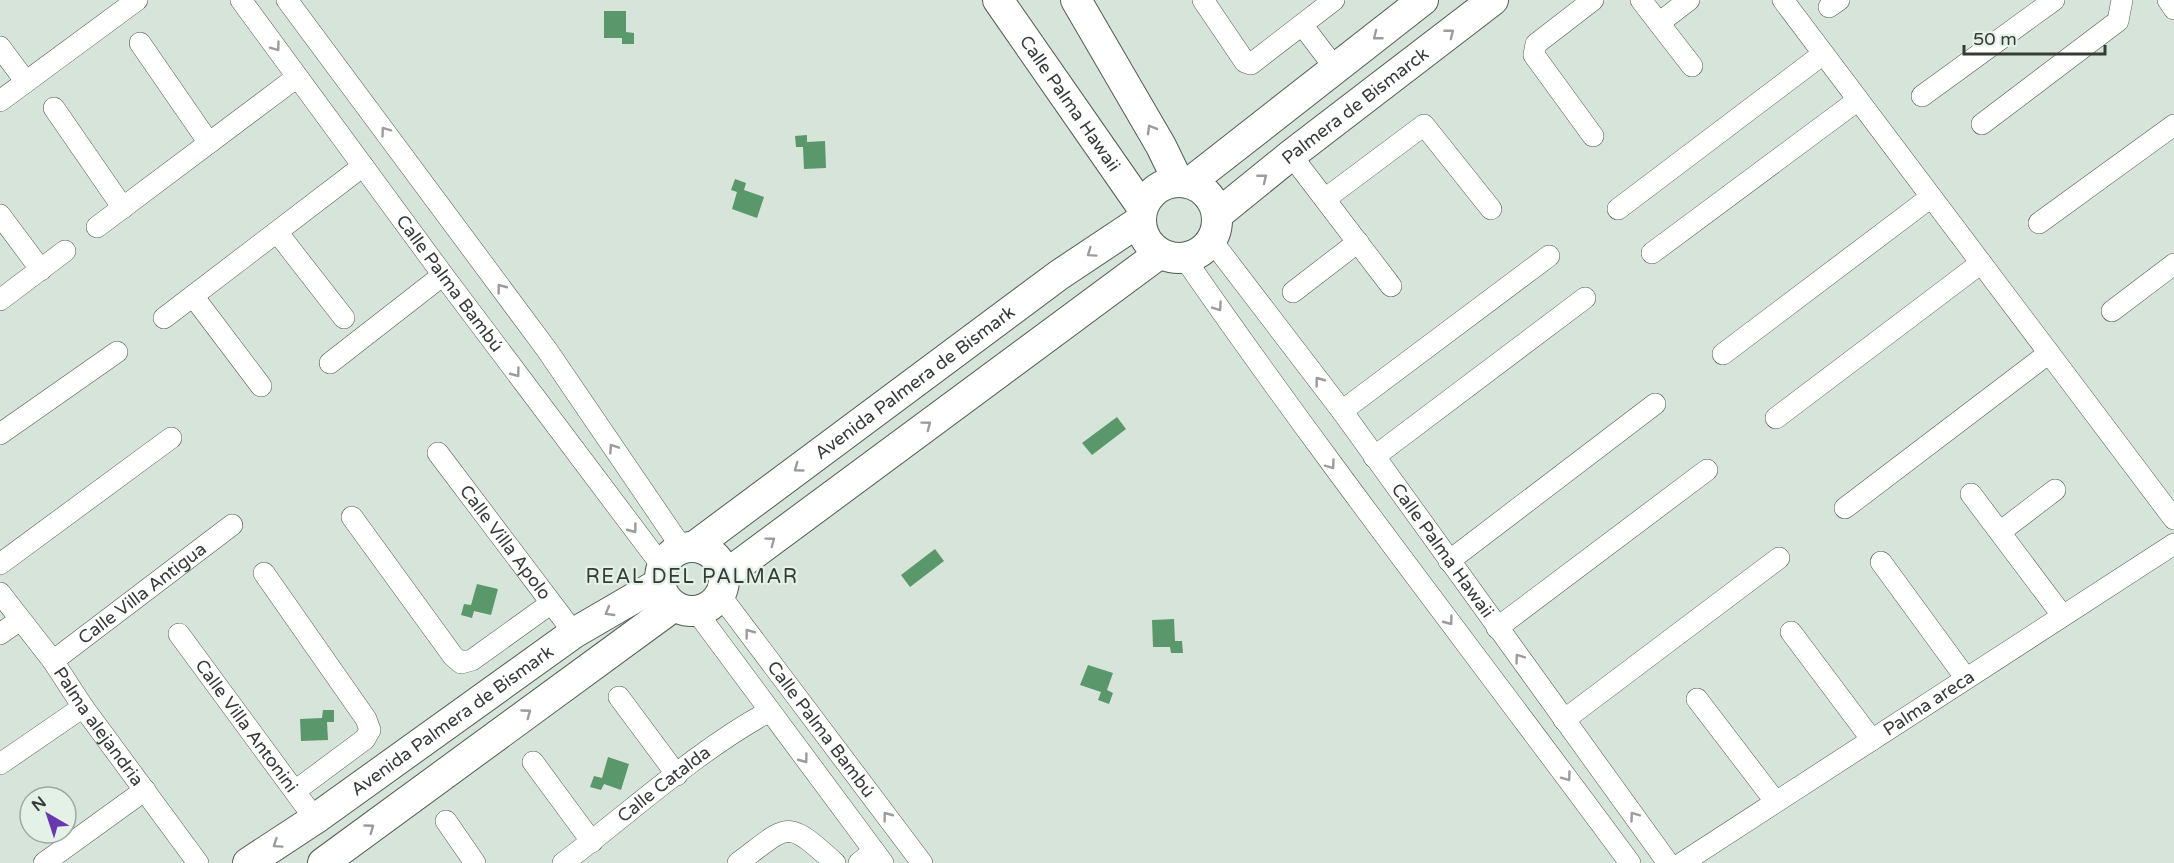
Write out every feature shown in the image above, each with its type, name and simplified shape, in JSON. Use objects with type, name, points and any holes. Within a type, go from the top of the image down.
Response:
[{"type":"street","points":[[0,101],[26,82],[112,7],[137,0]]},
{"type":"street","name":"Calle Palma Bambú","points":[[241,0],[443,275],[922,863]]},
{"type":"street","name":"Calle Palma Bambú","points":[[286,0],[547,350],[689,579],[768,712],[872,859]]},
{"type":"street","name":"Calle Palma Hawaii","points":[[998,0],[1141,214]]},
{"type":"street","points":[[1203,0],[1248,64],[1304,26],[1334,0]]},
{"type":"street","points":[[1078,1],[1184,182],[1203,189],[1213,201],[1214,228],[1200,253],[1172,256],[1149,245],[1142,234],[1141,214],[1156,189],[1184,182],[1423,0]]},
{"type":"street","name":"Palmera de Bismarck","points":[[1214,228],[1291,155],[1493,0]]},
{"type":"street","points":[[1593,0],[1536,44],[1534,50],[1534,55],[1593,136]]},
{"type":"street","points":[[1641,0],[1692,66]]},
{"type":"street","points":[[1659,23],[1689,0]]},
{"type":"street","points":[[1783,0],[2174,519]]},
{"type":"street","points":[[1922,96],[2054,0]]},
{"type":"street","points":[[1982,124],[2118,21],[2122,0]]},
{"type":"street","points":[[2168,0],[2174,9]]},
{"type":"street","points":[[1304,26],[1335,68]]},
{"type":"street","points":[[140,43],[209,143]]},
{"type":"street","points":[[0,46],[26,82]]},
{"type":"street","points":[[1618,209],[1823,54]]},
{"type":"street","points":[[97,227],[297,77]]},
{"type":"street","points":[[1653,253],[1858,100]]},
{"type":"street","points":[[54,108],[123,208]]},
{"type":"street","points":[[1325,199],[1424,125],[1491,209]]},
{"type":"street","points":[[2039,223],[2174,125]]},
{"type":"street","points":[[1291,155],[1391,285]]},
{"type":"street","points":[[164,318],[363,166]]},
{"type":"street","points":[[1723,354],[1931,197]]},
{"type":"street","name":"Avenida Palmera de Bismark","points":[[323,863],[689,579],[1059,275],[1141,214]]},
{"type":"street","points":[[0,215],[40,270]]},
{"type":"street","name":"Calle Palma Hawaii","points":[[1214,228],[1341,411],[1668,863]]},
{"type":"street","points":[[277,232],[344,318]]},
{"type":"street","points":[[1293,292],[1358,242]]},
{"type":"street","points":[[0,300],[65,251]]},
{"type":"street","name":"Avenida Palmera de Bismark","points":[[248,863],[315,819],[573,633],[689,579],[1172,256]]},
{"type":"street","name":"Calle Palma Hawaii","points":[[1172,256],[1630,863]]},
{"type":"street","points":[[1341,411],[1549,256]]},
{"type":"street","points":[[1776,418],[1982,263]]},
{"type":"street","points":[[2112,311],[2174,264]]},
{"type":"street","points":[[330,363],[443,275]]},
{"type":"street","points":[[193,296],[261,386]]},
{"type":"street","points":[[1374,457],[1585,298]]},
{"type":"street","points":[[0,434],[117,352]]},
{"type":"street","points":[[1845,508],[2049,353]]},
{"type":"street","points":[[1449,561],[1655,404]]},
{"type":"street","points":[[0,564],[171,438]]},
{"type":"street","name":"Calle Villa Apolo","points":[[438,453],[573,633]]},
{"type":"street","points":[[1497,628],[1707,470]]},
{"type":"street","points":[[2000,532],[2055,490]]},
{"type":"street","points":[[1971,494],[2062,615]]},
{"type":"street","points":[[352,517],[453,656],[462,663],[472,660],[550,604]]},
{"type":"street","name":"Calle Villa Antigua","points":[[53,661],[232,525]]},
{"type":"street","name":"Palma areca","points":[[1682,863],[1965,677],[2174,544]]},
{"type":"street","points":[[1564,720],[1779,558]]},
{"type":"street","points":[[1881,562],[1965,677]]},
{"type":"street","points":[[264,573],[366,719],[370,730],[365,739],[295,791]]},
{"type":"street","name":"Palma alejandria","points":[[0,592],[53,661],[83,706],[198,863]]},
{"type":"street","points":[[0,634],[20,620]]},
{"type":"street","points":[[1791,632],[1872,740]]},
{"type":"street","name":"Calle Villa Antonini","points":[[179,634],[315,819]]},
{"type":"street","points":[[619,698],[677,775]]},
{"type":"street","points":[[1697,699],[1775,801]]},
{"type":"street","points":[[0,764],[83,706]]},
{"type":"street","name":"Calle Catalda","points":[[563,863],[677,775],[749,722],[768,712]]},
{"type":"street","points":[[533,762],[592,842]]},
{"type":"street","points":[[44,863],[145,790]]},
{"type":"street","points":[[446,821],[475,863]]},
{"type":"street","points":[[738,863],[776,834],[789,830],[801,833],[835,863]]},
{"type":"shaded area","points":[[604,11],[626,11],[626,32],[634,33],[634,44],[622,44],[622,38],[604,38]]},
{"type":"shaded area","points":[[807,135],[807,142],[825,141],[826,168],[804,169],[803,147],[796,147],[795,136]]},
{"type":"shaded area","points":[[735,179],[746,183],[744,190],[764,197],[757,218],[732,209],[737,192],[731,190]]},
{"type":"shaded area","points":[[1117,417],[1126,429],[1092,455],[1082,443]]},
{"type":"shaded area","points":[[935,549],[944,561],[910,587],[901,575]]},
{"type":"shaded area","points":[[477,584],[498,589],[491,615],[474,611],[472,618],[461,615],[464,604],[471,605]]},
{"type":"shaded area","points":[[1174,619],[1175,641],[1182,641],[1183,653],[1171,653],[1170,647],[1153,647],[1152,620]]},
{"type":"shaded area","points":[[1088,665],[1113,673],[1107,690],[1113,693],[1109,704],[1098,700],[1101,692],[1080,685]]},
{"type":"shaded area","points":[[323,710],[334,710],[334,722],[327,722],[328,740],[301,741],[300,719],[322,718]]},
{"type":"shaded area","points":[[608,757],[629,764],[621,790],[604,784],[601,790],[590,787],[594,776],[602,778]]},
{"type":"district","name":"REAL DEL PALMAR","points":[[692,577]]}]
